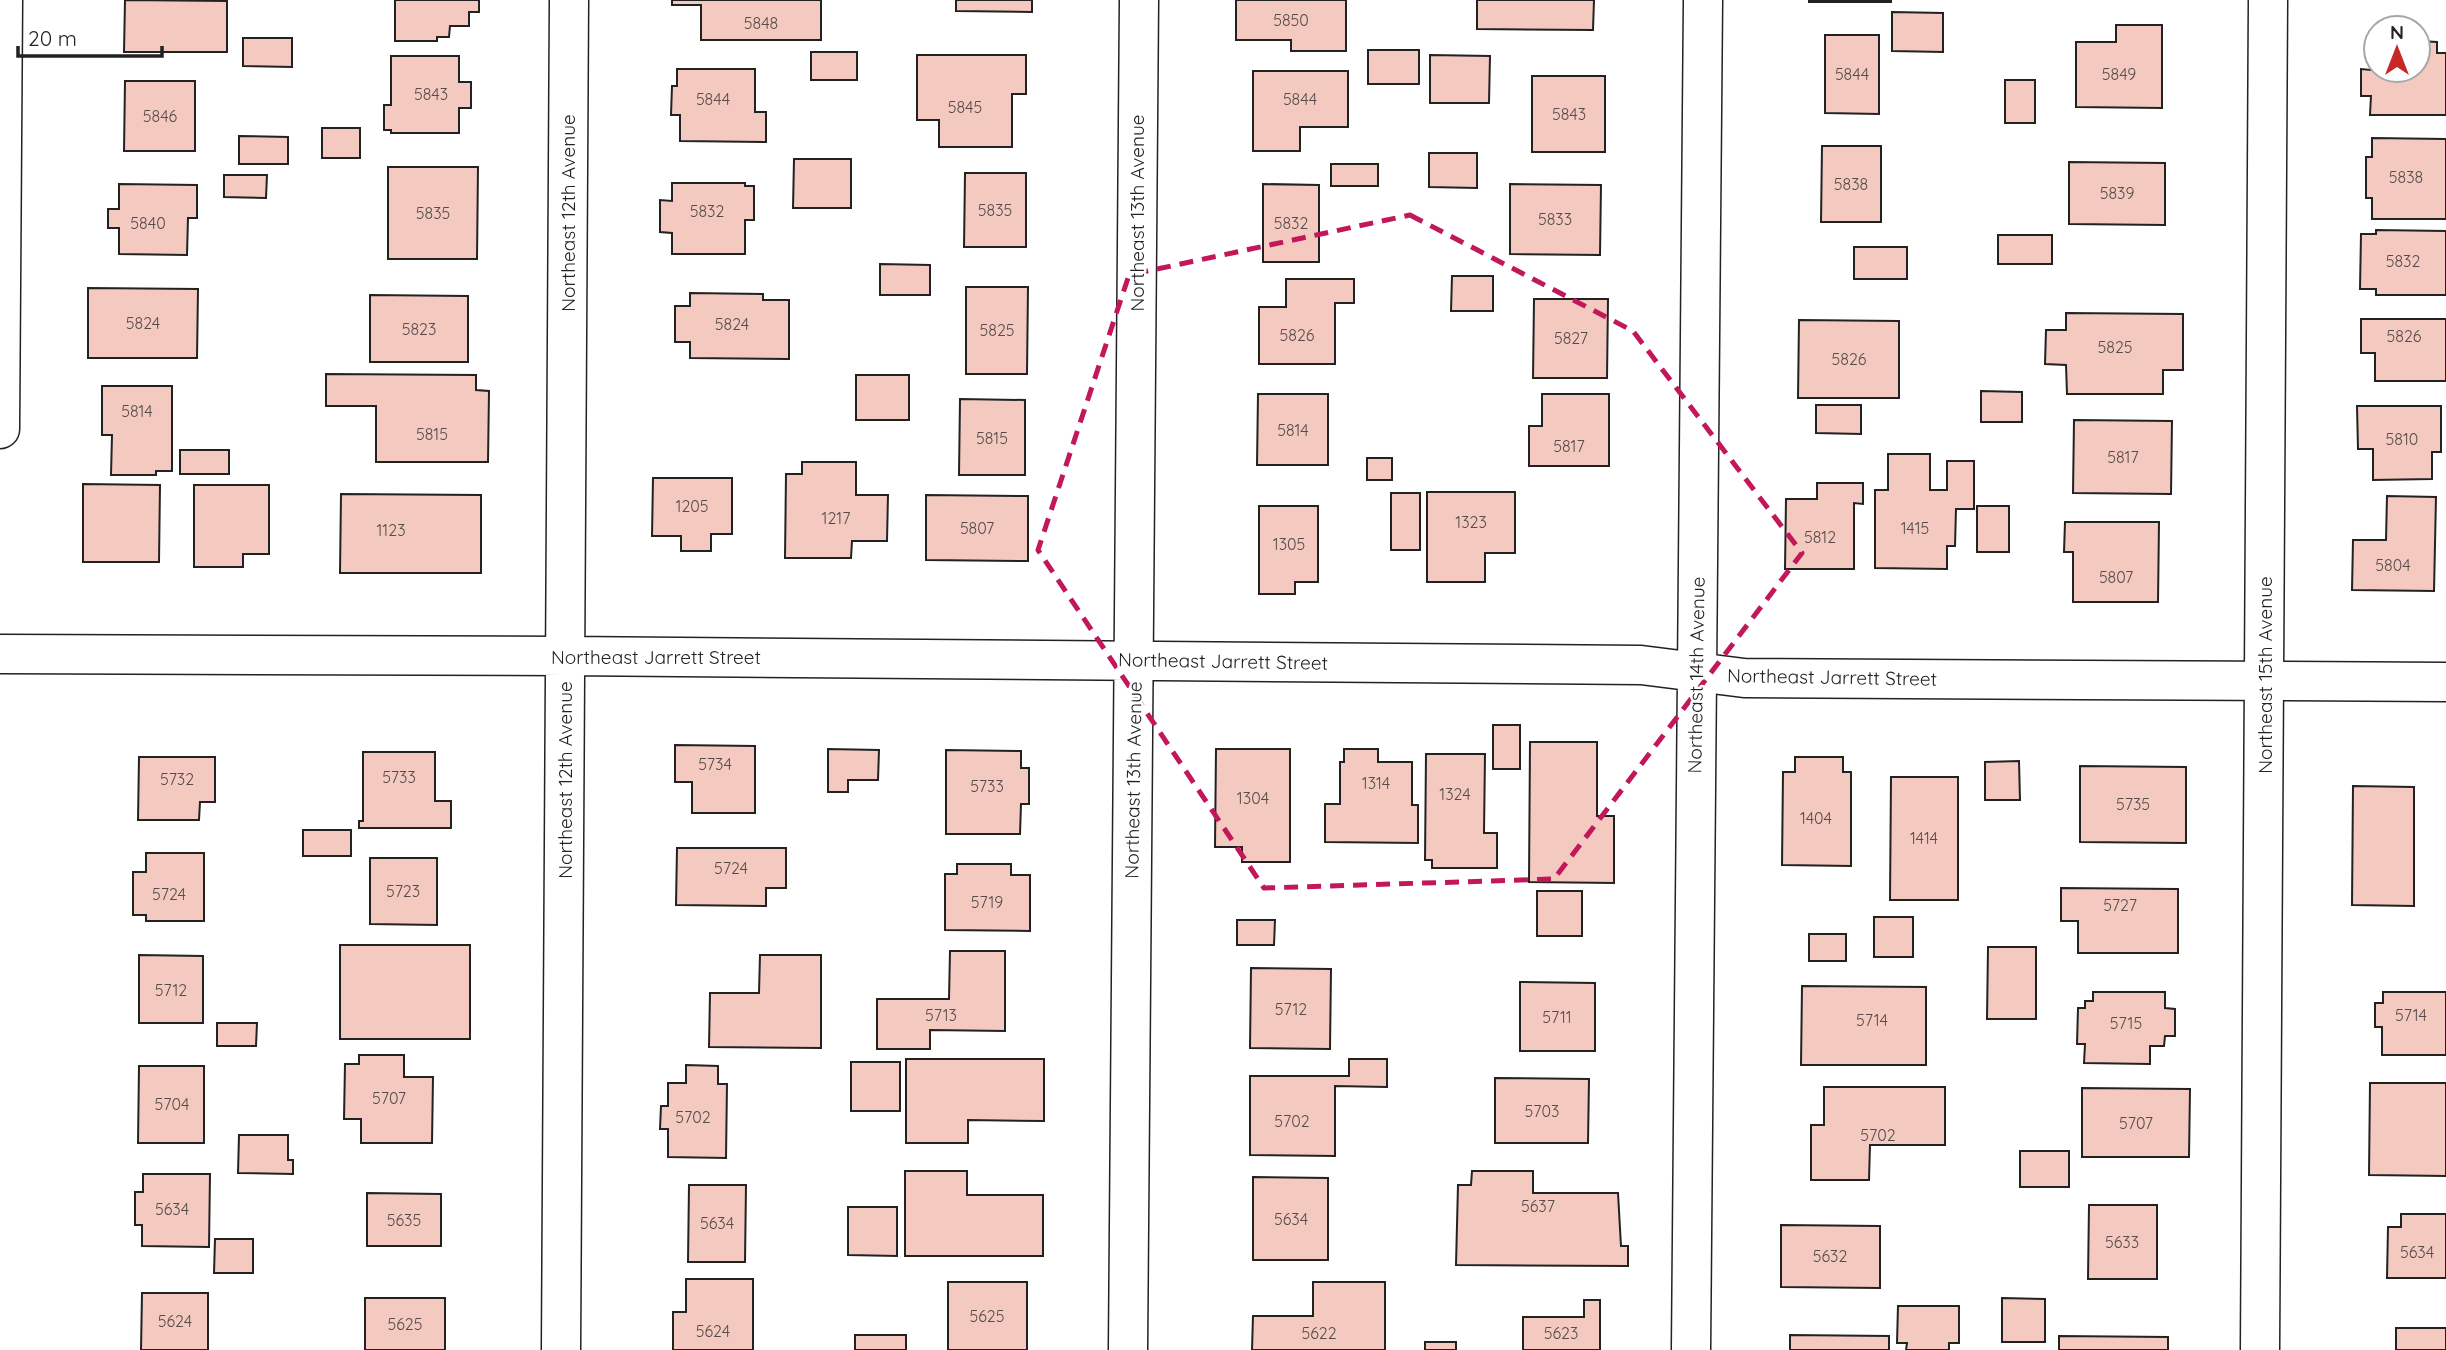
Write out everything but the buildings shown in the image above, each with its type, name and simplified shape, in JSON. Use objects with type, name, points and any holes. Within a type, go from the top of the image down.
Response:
[{"type":"street","points":[[0,429],[3,0]]},
{"type":"street","name":"Northeast 12th Avenue","points":[[561,1350],[569,0]]},
{"type":"street","name":"Northeast 13th Avenue","points":[[1128,1350],[1139,0]]},
{"type":"street","name":"Northeast 14th Avenue","points":[[1691,1350],[1703,0]]},
{"type":"street","name":"Northeast 15th Avenue","points":[[2260,1350],[2268,0]]},
{"type":"street","name":"Northeast Jarrett Street","points":[[0,654],[1641,665],[1744,678],[2446,682]]},
{"type":"highlighted area","points":[[1410,215],[1633,331],[1802,553],[1554,879],[1264,888],[1038,550],[1129,275]]}]
